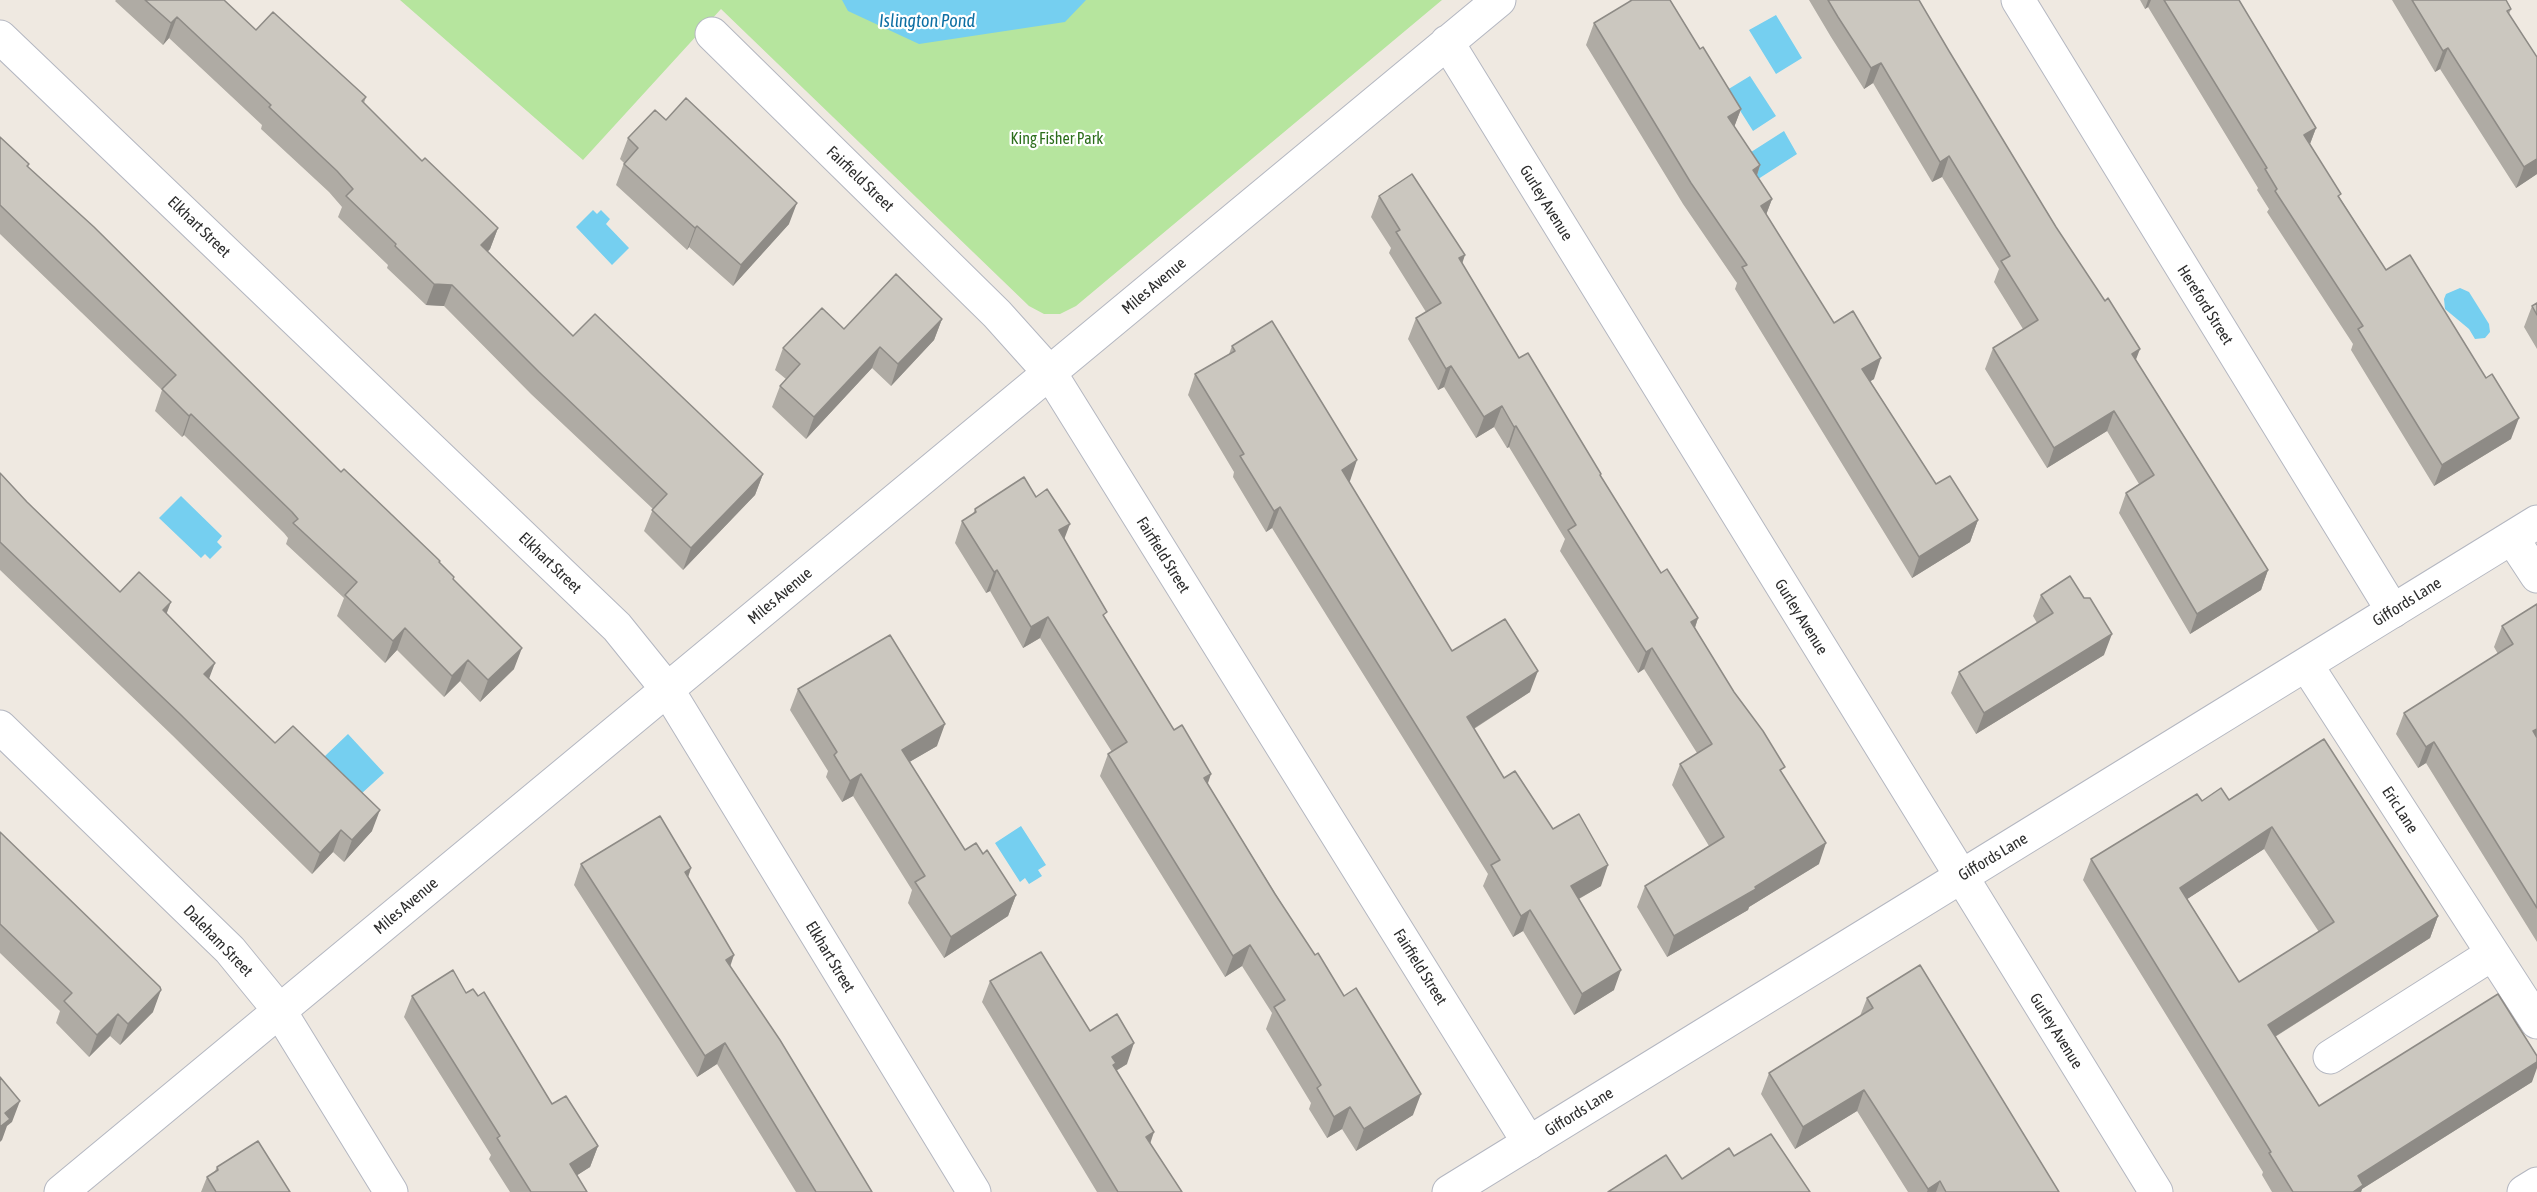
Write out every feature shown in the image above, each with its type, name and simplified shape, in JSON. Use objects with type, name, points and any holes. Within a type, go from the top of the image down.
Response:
[{"type":"street","name":"Miles Avenue","points":[[62,1192],[1498,0]]},
{"type":"street","name":"Hereford Street","points":[[2018,0],[2393,610]]},
{"type":"street","name":"Fairfield Street","points":[[712,34],[997,314],[1050,373],[1529,1143]]},
{"type":"street","name":"Elkhart Street","points":[[0,37],[617,627],[667,689],[974,1192]]},
{"type":"street","name":"Gurley Avenue","points":[[1447,42],[2156,1192]]},
{"type":"street","name":"Giffords Lane","points":[[1449,1192],[2307,666],[2524,530]]},
{"type":"street","points":[[2524,530],[2537,576]]},
{"type":"street","name":"Eric Lane","points":[[2307,666],[2537,1022]]},
{"type":"street","name":"Daleham Street","points":[[0,727],[230,950],[279,1010],[391,1192]]},
{"type":"street","points":[[2330,1057],[2492,954]]},
{"type":"street","points":[[2524,1192],[2537,1184]]},
{"type":"green space","name":"King Fisher Park","points":[[400,0],[1442,0],[1076,306],[1060,314],[1044,314],[1029,306],[721,9],[583,160]]},
{"type":"water","name":"Islington Pond","points":[[842,0],[1086,0],[1065,22],[919,44],[848,11]]},
{"type":"water","points":[[1776,15],[1802,58],[1776,74],[1749,30]]},
{"type":"water","points":[[1750,76],[1776,116],[1753,131],[1727,90]]},
{"type":"water","points":[[1784,131],[1797,154],[1752,183],[1737,161]]},
{"type":"water","points":[[593,210],[597,214],[601,210],[610,219],[606,224],[629,248],[612,265],[576,227]]},
{"type":"water","points":[[2460,288],[2469,292],[2489,324],[2490,332],[2485,338],[2475,339],[2469,329],[2445,309],[2446,294]]},
{"type":"water","points":[[181,496],[222,536],[217,542],[222,547],[210,559],[205,554],[201,558],[159,518]]},
{"type":"water","points":[[348,734],[384,773],[361,794],[315,769]]},
{"type":"water","points":[[1021,826],[1046,865],[1038,870],[1042,876],[1029,884],[1025,878],[1020,882],[995,843]]},
{"type":"building","points":[[145,0],[224,0],[256,30],[273,12],[366,97],[362,101],[422,161],[425,158],[498,228],[481,245],[573,336],[595,314],[763,474],[691,548],[652,510],[667,494],[452,285],[434,284],[395,246],[396,244],[346,196],[353,189],[269,107],[271,105],[177,17],[171,23]]},
{"type":"building","points":[[1632,0],[1670,0],[1700,49],[1703,47],[1741,109],[1728,117],[1760,165],[1753,170],[1772,199],[1761,206],[1834,323],[1853,311],[1881,358],[1862,369],[1936,484],[1950,476],[1978,520],[1919,557],[1742,267],[1747,265],[1691,183],[1594,23]]},
{"type":"building","points":[[1828,0],[1919,0],[2056,227],[2105,301],[2108,298],[2140,349],[2132,354],[2268,570],[2197,614],[2126,493],[2154,475],[2114,411],[2054,448],[1993,348],[2038,320],[2001,261],[2010,256],[1949,156],[1940,162],[1881,63],[1871,68]]},
{"type":"building","points":[[2164,0],[2239,0],[2316,128],[2304,135],[2341,194],[2338,196],[2386,270],[2410,255],[2486,378],[2492,374],[2519,418],[2442,465],[2358,329],[2363,326],[2275,191],[2277,189],[2265,169],[2267,168]]},
{"type":"building","points":[[2412,0],[2506,0],[2511,9],[2507,11],[2537,57],[2537,159],[2524,167],[2448,48],[2443,51]]},
{"type":"building","points":[[686,98],[797,203],[741,265],[697,226],[695,228],[624,164],[638,148],[628,138],[655,110],[666,120]]},
{"type":"building","points":[[0,137],[341,472],[344,469],[440,561],[454,577],[453,579],[522,648],[488,680],[468,660],[452,676],[405,628],[393,641],[345,595],[357,582],[293,523],[298,519],[292,512],[162,389],[176,375],[0,205]]},
{"type":"building","points":[[1412,174],[1465,255],[1459,258],[1519,358],[1528,353],[1661,573],[1667,569],[1698,618],[1691,622],[1734,692],[1763,731],[1785,767],[1780,770],[1826,843],[1755,887],[1756,889],[1674,936],[1645,886],[1724,837],[1680,764],[1712,744],[1652,648],[1646,652],[1568,530],[1576,525],[1516,426],[1514,427],[1502,406],[1484,417],[1451,366],[1446,369],[1416,318],[1441,303],[1396,232],[1400,230],[1379,196]]},
{"type":"building","points":[[896,274],[942,319],[898,364],[880,347],[814,417],[780,386],[800,364],[783,348],[822,308],[844,329]]},
{"type":"building","points":[[2537,303],[2537,315],[2532,306]]},
{"type":"building","points":[[1272,321],[1357,460],[1342,470],[1452,651],[1505,619],[1538,671],[1467,717],[1504,778],[1515,771],[1553,829],[1579,814],[1608,865],[1571,886],[1621,970],[1582,994],[1530,910],[1521,916],[1491,865],[1500,860],[1280,507],[1274,511],[1240,456],[1244,454],[1195,374],[1235,351],[1232,346]]},
{"type":"building","points":[[0,473],[120,592],[139,572],[171,602],[163,610],[215,663],[204,674],[275,743],[293,726],[380,810],[352,840],[341,830],[320,853],[180,714],[0,542]]},
{"type":"building","points":[[1024,477],[1036,497],[1047,489],[1070,524],[1059,530],[1107,612],[1103,615],[1174,730],[1182,725],[1211,774],[1204,778],[1275,894],[1315,955],[1318,953],[1344,996],[1356,988],[1421,1094],[1364,1129],[1350,1107],[1334,1117],[1317,1088],[1321,1085],[1274,1007],[1285,1000],[1250,945],[1233,956],[1108,754],[1127,742],[1048,617],[1031,627],[997,570],[994,572],[962,521],[976,512],[975,509]]},
{"type":"building","points":[[2070,576],[2084,598],[2090,598],[2112,634],[1984,713],[1959,672],[2053,613],[2041,595]]},
{"type":"building","points":[[2537,604],[2537,729],[2533,731],[2537,738],[2537,908],[2434,742],[2426,747],[2404,713],[2513,644],[2502,626]]},
{"type":"building","points":[[890,635],[945,724],[902,750],[965,850],[976,843],[983,854],[987,850],[1016,895],[951,937],[915,882],[925,876],[861,774],[850,781],[834,755],[837,752],[798,689]]},
{"type":"building","points":[[2324,739],[2438,916],[2268,1025],[2319,1106],[2498,994],[2537,1056],[2537,1062],[2358,1176],[2363,1185],[2353,1192],[2293,1192],[2269,1153],[2271,1152],[2091,859],[2197,794],[2202,801],[2221,788],[2229,800]],"holes":[[[2272,827],[2334,922],[2239,982],[2180,888]]]},
{"type":"building","points":[[660,816],[691,868],[685,872],[734,955],[726,960],[780,1040],[872,1192],[816,1192],[725,1043],[705,1056],[581,864]]},
{"type":"building","points":[[0,832],[160,987],[161,990],[128,1024],[118,1014],[97,1035],[64,1001],[72,993],[0,924]]},
{"type":"building","points":[[1041,952],[1090,1031],[1117,1014],[1134,1043],[1112,1057],[1116,1063],[1113,1065],[1154,1132],[1146,1137],[1182,1192],[1118,1192],[990,981]]},
{"type":"building","points":[[1920,965],[2059,1192],[1946,1192],[1940,1181],[1928,1189],[1864,1090],[1803,1127],[1769,1073],[1873,1008],[1867,998]]},
{"type":"building","points":[[453,970],[466,993],[473,989],[478,996],[484,992],[552,1104],[566,1096],[598,1146],[570,1164],[587,1192],[531,1192],[497,1138],[500,1136],[412,996]]},
{"type":"building","points":[[0,1077],[20,1101],[5,1113],[10,1119],[0,1127]]},
{"type":"building","points":[[1771,1134],[1810,1192],[1608,1192],[1666,1155],[1682,1179],[1729,1148],[1734,1156]]},
{"type":"building","points":[[258,1141],[290,1192],[216,1192],[207,1177],[218,1170],[217,1167]]}]
